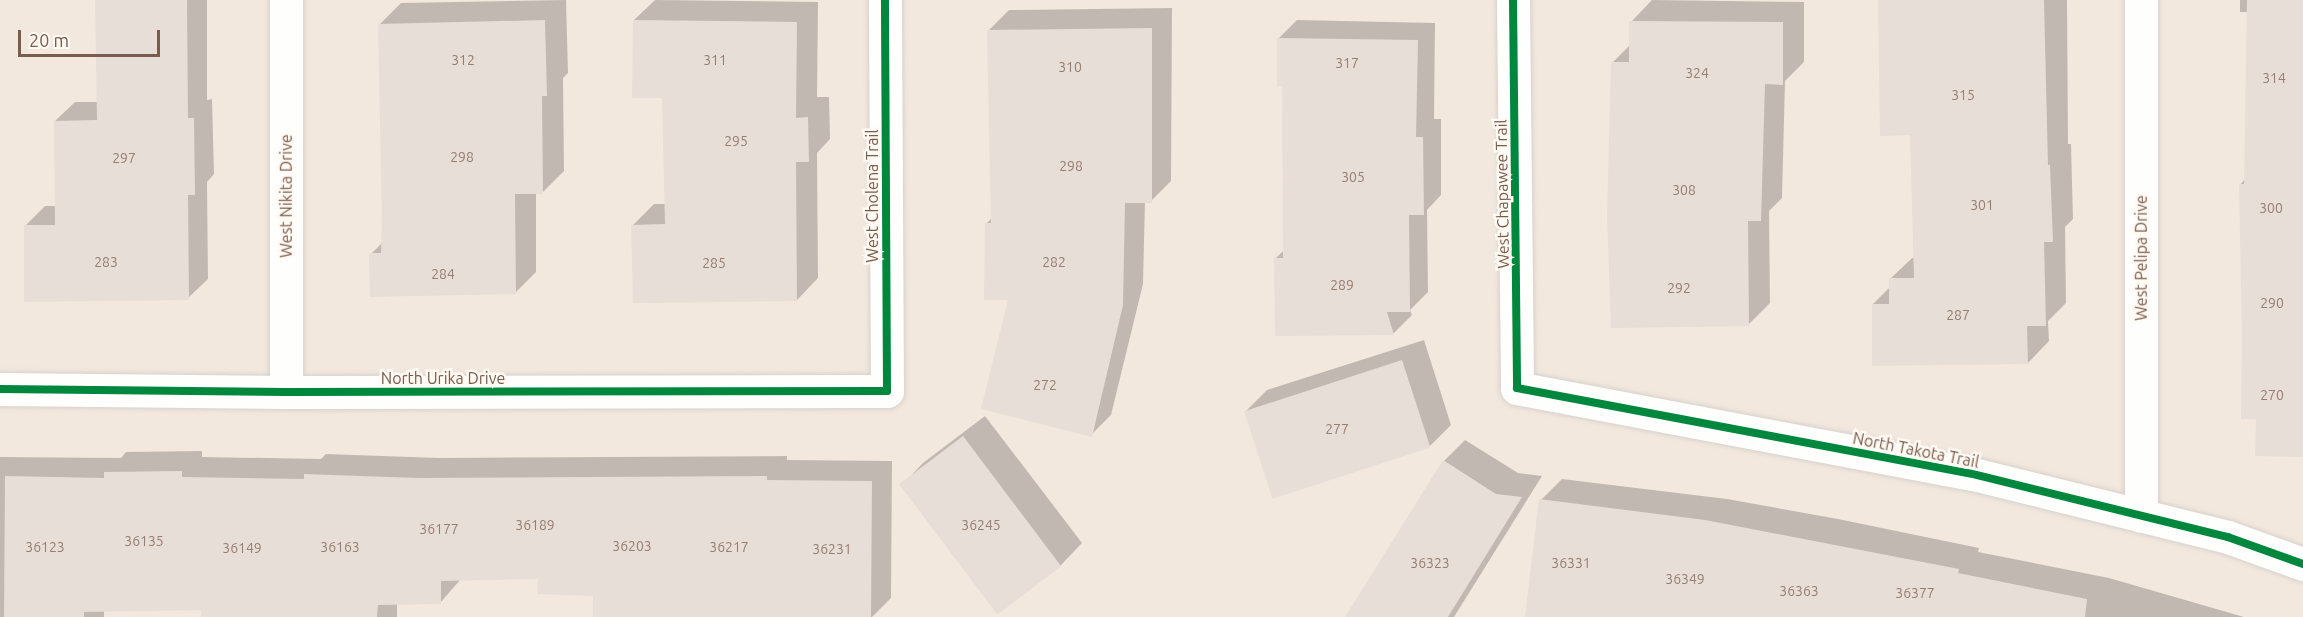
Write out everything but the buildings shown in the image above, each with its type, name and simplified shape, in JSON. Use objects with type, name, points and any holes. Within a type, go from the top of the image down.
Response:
[{"type":"street","name":"West Nikita Drive","points":[[285,392],[286,0]]},
{"type":"street","name":"West Cholena Trail","points":[[885,0],[887,392]]},
{"type":"street","name":"West Chapawee Trail","points":[[1513,0],[1517,388]]},
{"type":"street","name":"West Pelipa Drive","points":[[2140,516],[2141,0]]},
{"type":"street","name":"North Takota Trail","points":[[1517,388],[1969,473],[2228,537],[2303,564]]},
{"type":"street","name":"North Urika Drive","points":[[0,389],[285,392],[887,392]]},
{"type":"shaded area","points":[[0,0],[2303,0],[2303,617],[0,617]]},
{"type":"cycle path","points":[[0,389],[286,392],[887,391],[885,0]]},
{"type":"cycle path","points":[[1513,0],[1517,388],[1969,473],[2228,537],[2303,564]]}]
